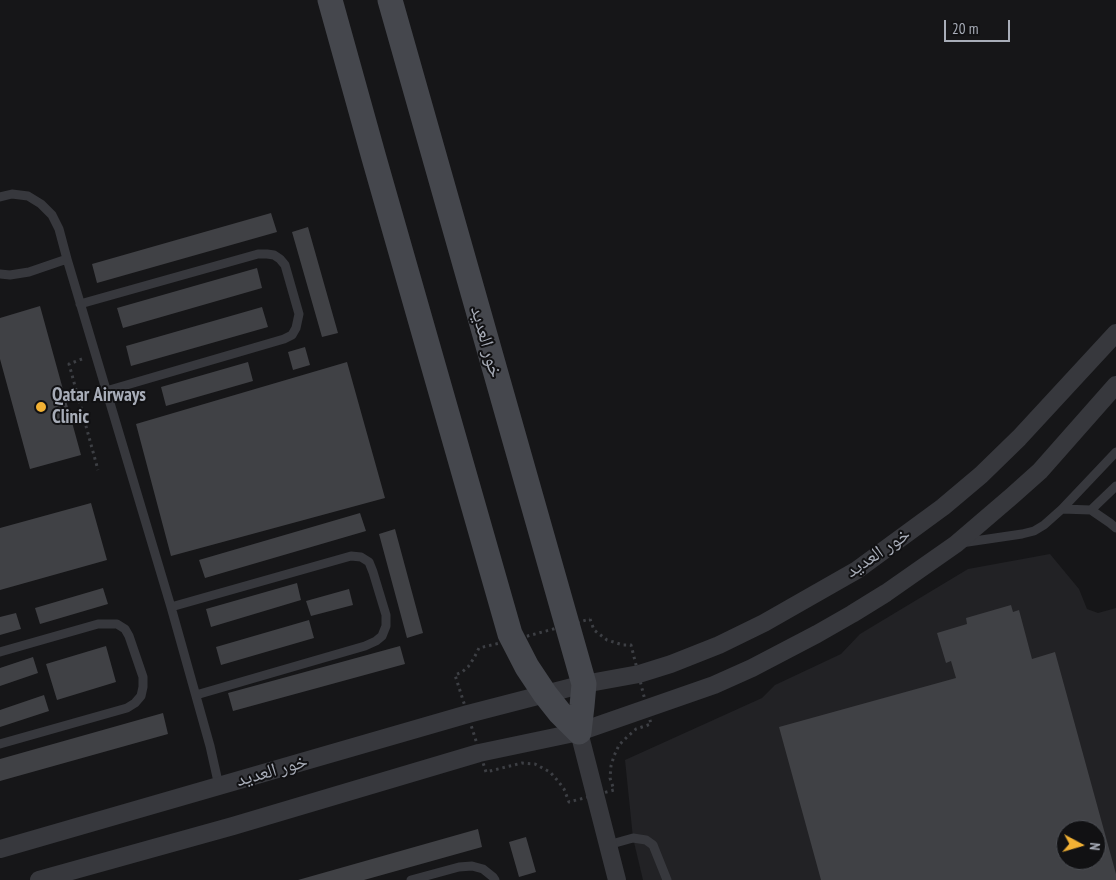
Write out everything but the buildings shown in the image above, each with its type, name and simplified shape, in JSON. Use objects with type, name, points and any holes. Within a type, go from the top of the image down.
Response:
[{"type":"main road","points":[[330,0],[510,634],[527,667],[545,694],[579,732]]},
{"type":"main road","name":"خور العديد","points":[[390,0],[584,684],[579,732]]},
{"type":"street","name":"خور العديد","points":[[0,849],[468,714],[584,684],[639,674],[671,664],[719,645],[764,623],[857,570],[943,507],[981,475],[1019,438],[1116,333]]},
{"type":"street","name":"خور العديد","points":[[39,880],[233,826],[479,753],[579,732],[714,685],[752,668],[866,606],[956,544],[1040,471],[1116,386]]},
{"type":"street","points":[[579,732],[617,880]]},
{"type":"lane","points":[[0,197],[12,194],[28,196],[41,204],[52,215],[58,229],[171,607],[210,746],[219,786]]},
{"type":"lane","points":[[80,304],[258,254],[274,255],[285,265],[299,314],[296,328],[292,334],[284,339],[106,391]]},
{"type":"lane","points":[[0,274],[10,275],[29,272],[67,259]]},
{"type":"lane","points":[[956,544],[1034,531],[1062,509],[1116,452]]},
{"type":"lane","points":[[1091,510],[1116,486]]},
{"type":"lane","points":[[1062,509],[1091,510],[1116,528]]},
{"type":"lane","points":[[171,607],[351,556],[361,557],[369,562],[386,615],[386,626],[382,636],[365,646],[196,695]]},
{"type":"lane","points":[[0,652],[98,624],[117,624],[125,629],[129,636],[142,677],[143,687],[141,696],[127,708],[0,744]]},
{"type":"lane","points":[[608,845],[633,838],[646,840],[653,845],[667,880]]},
{"type":"lane","points":[[411,880],[458,866],[472,866],[483,870],[495,880]]},
{"type":"path","points":[[95,356],[69,364],[98,470]]},
{"type":"shaded area","points":[[1050,554],[1079,589],[1087,609],[1098,613],[1116,608],[1116,880],[643,880],[633,838],[625,760],[762,698],[775,685],[841,654],[860,634],[968,569]]},
{"type":"place","name":"Qatar Airways Clinic","points":[[41,407]]}]
